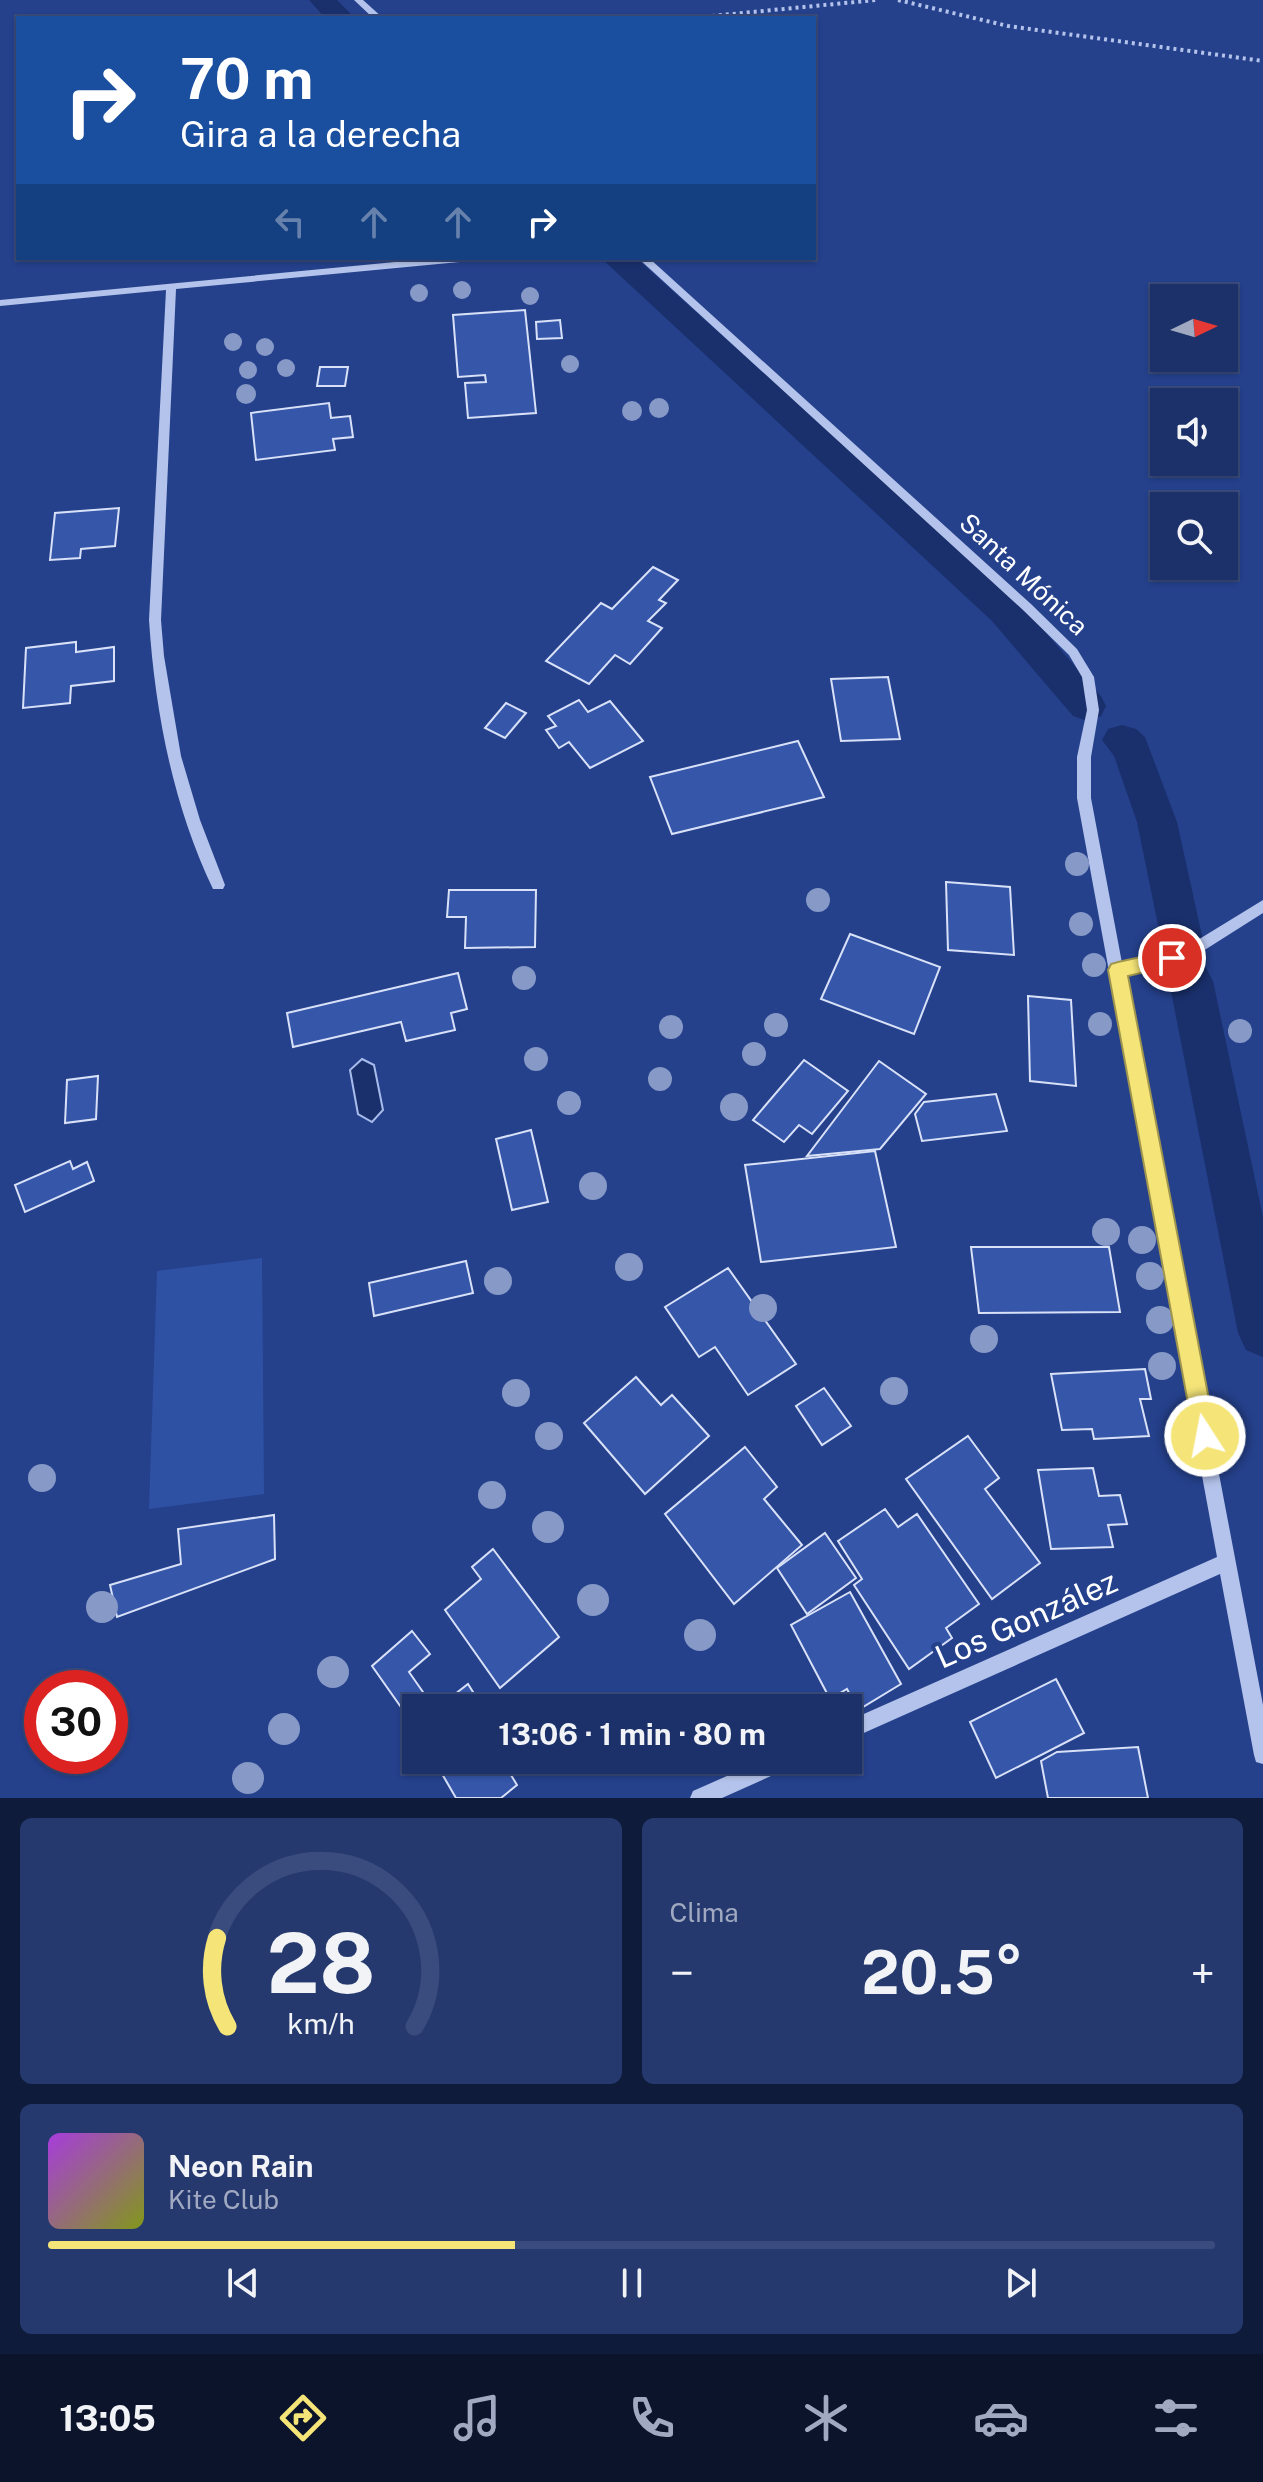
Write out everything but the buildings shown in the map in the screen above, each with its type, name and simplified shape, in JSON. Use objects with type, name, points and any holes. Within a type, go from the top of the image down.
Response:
[{"type":"street","points":[[358,0],[376,16]]},
{"type":"street","points":[[0,303],[449,260]]},
{"type":"street","name":"Santa Mónica","points":[[645,260],[1027,607],[1081,664],[1092,693],[1093,710],[1084,757],[1084,798],[1263,1755]]},
{"type":"street","points":[[171,287],[155,620],[157,663],[174,765],[193,825],[218,885]]},
{"type":"street","points":[[1118,970],[1187,954],[1263,906]]},
{"type":"street","name":"Los González","points":[[862,1725],[1228,1561]]},
{"type":"street","points":[[700,1798],[753,1774]]},
{"type":"path","points":[[712,16],[876,0]]},
{"type":"path","points":[[898,0],[1008,26],[1263,61]]},
{"type":"shaded area","points":[[362,1059],[374,1065],[383,1110],[372,1122],[358,1114],[350,1070]]},
{"type":"shaded area","points":[[262,1258],[264,1494],[149,1509],[157,1271]]},
{"type":"waterway","points":[[322,0],[339,16]]},
{"type":"waterway","points":[[619,260],[1005,611],[1087,706]]},
{"type":"waterway","points":[[1122,740],[1131,748],[1157,822],[1182,940]]},
{"type":"waterway","points":[[1191,981],[1263,1333]]},
{"type":"route","points":[[1172,958],[1118,970],[1205,1436]]}]
